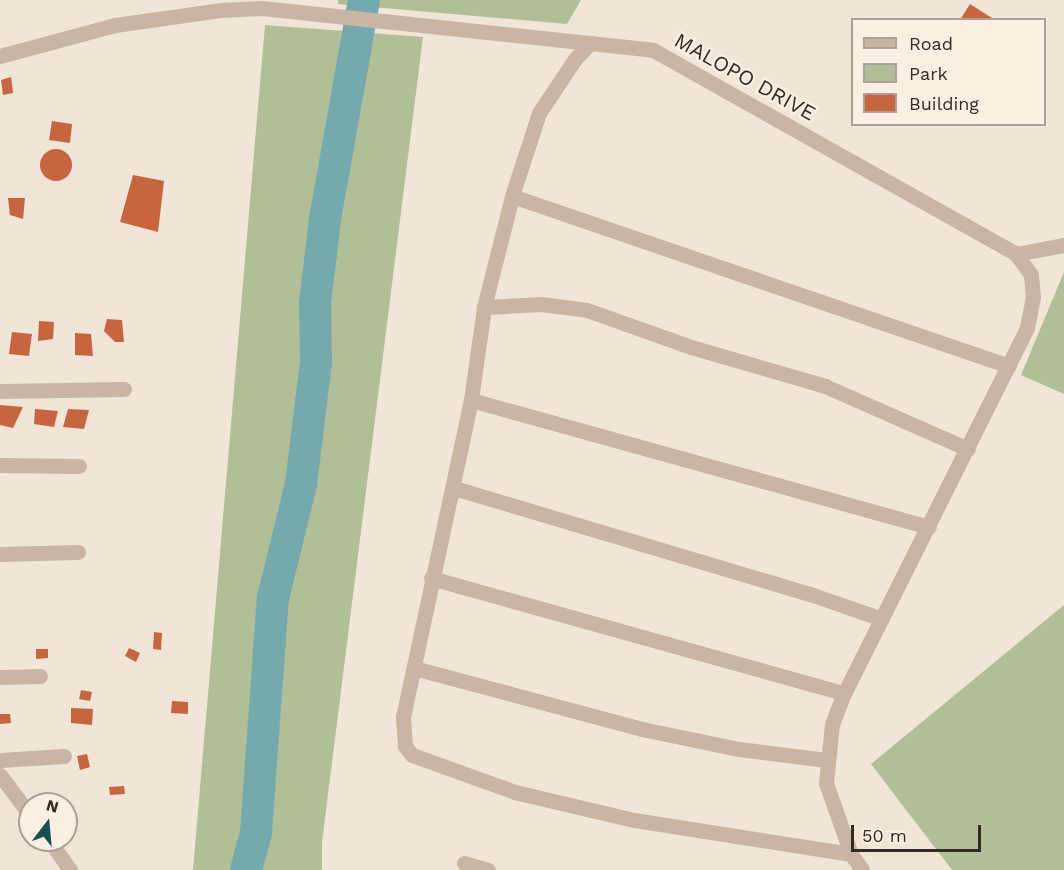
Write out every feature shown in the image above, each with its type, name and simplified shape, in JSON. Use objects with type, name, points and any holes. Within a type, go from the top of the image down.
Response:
[{"type":"street","name":"MALOPO DRIVE","points":[[0,56],[115,25],[220,5],[405,22],[653,50],[687,67],[1016,254]]},
{"type":"street","points":[[590,43],[574,59],[539,112],[512,196],[484,307],[471,400],[454,488],[431,578],[402,734],[412,755],[515,792],[634,820],[851,854]]},
{"type":"street","points":[[512,196],[1009,366]]},
{"type":"street","points":[[862,870],[851,854],[826,783],[826,760],[832,724],[844,693],[969,449],[1027,328],[1033,297],[1031,275],[1016,254],[1064,245]]},
{"type":"street","points":[[484,307],[541,304],[587,310],[691,347],[825,386],[969,449]]},
{"type":"street","points":[[0,391],[124,389]]},
{"type":"street","points":[[471,400],[929,527]]},
{"type":"street","points":[[0,465],[79,466]]},
{"type":"street","points":[[454,488],[800,591],[882,619]]},
{"type":"street","points":[[0,554],[78,552]]},
{"type":"street","points":[[431,578],[844,693]]},
{"type":"street","points":[[414,668],[642,729],[739,749],[826,760]]},
{"type":"street","points":[[0,677],[40,676]]},
{"type":"street","points":[[0,760],[64,756]]},
{"type":"street","points":[[0,775],[18,799]]},
{"type":"street","points":[[57,852],[70,870]]},
{"type":"street","points":[[464,863],[488,870]]},
{"type":"green space","points":[[338,0],[581,0],[567,24],[338,4]]},
{"type":"green space","points":[[265,25],[423,37],[322,842],[322,870],[193,870]]},
{"type":"green space","points":[[1064,272],[1064,394],[1021,375]]},
{"type":"green space","points":[[1064,605],[1064,870],[952,870],[871,764]]},
{"type":"building","points":[[970,4],[992,18],[961,18]]},
{"type":"building","points":[[11,77],[13,93],[3,95],[1,80]]},
{"type":"building","points":[[52,121],[72,124],[70,143],[49,140]]},
{"type":"building","points":[[56,149],[67,154],[72,165],[67,176],[56,181],[45,176],[40,165],[45,154]]},
{"type":"building","points":[[133,175],[164,181],[158,232],[120,222]]},
{"type":"building","points":[[8,198],[25,198],[23,219],[10,215]]},
{"type":"building","points":[[107,319],[122,320],[124,342],[115,342],[104,331]]},
{"type":"building","points":[[39,321],[54,322],[53,339],[38,341]]},
{"type":"building","points":[[12,332],[32,334],[29,356],[9,354]]},
{"type":"building","points":[[75,333],[91,334],[93,356],[75,355]]},
{"type":"building","points":[[0,405],[23,407],[13,428],[0,425]]},
{"type":"building","points":[[35,409],[58,411],[54,427],[34,424]]},
{"type":"building","points":[[68,409],[89,410],[84,429],[63,427]]},
{"type":"building","points":[[154,632],[162,633],[161,650],[153,649]]},
{"type":"building","points":[[129,648],[140,653],[136,662],[125,656]]},
{"type":"building","points":[[36,649],[48,649],[48,658],[36,659]]},
{"type":"building","points":[[81,690],[92,692],[90,701],[79,699]]},
{"type":"building","points":[[172,701],[188,702],[188,714],[171,713]]},
{"type":"building","points":[[71,708],[93,709],[92,725],[71,723]]},
{"type":"building","points":[[0,714],[10,714],[11,723],[0,724]]},
{"type":"building","points":[[87,754],[90,767],[80,770],[77,756]]},
{"type":"building","points":[[124,786],[125,794],[110,795],[109,787]]},
{"type":"waterway","points":[[246,870],[256,833],[273,598],[301,484],[316,362],[315,303],[325,219],[364,0]]}]
